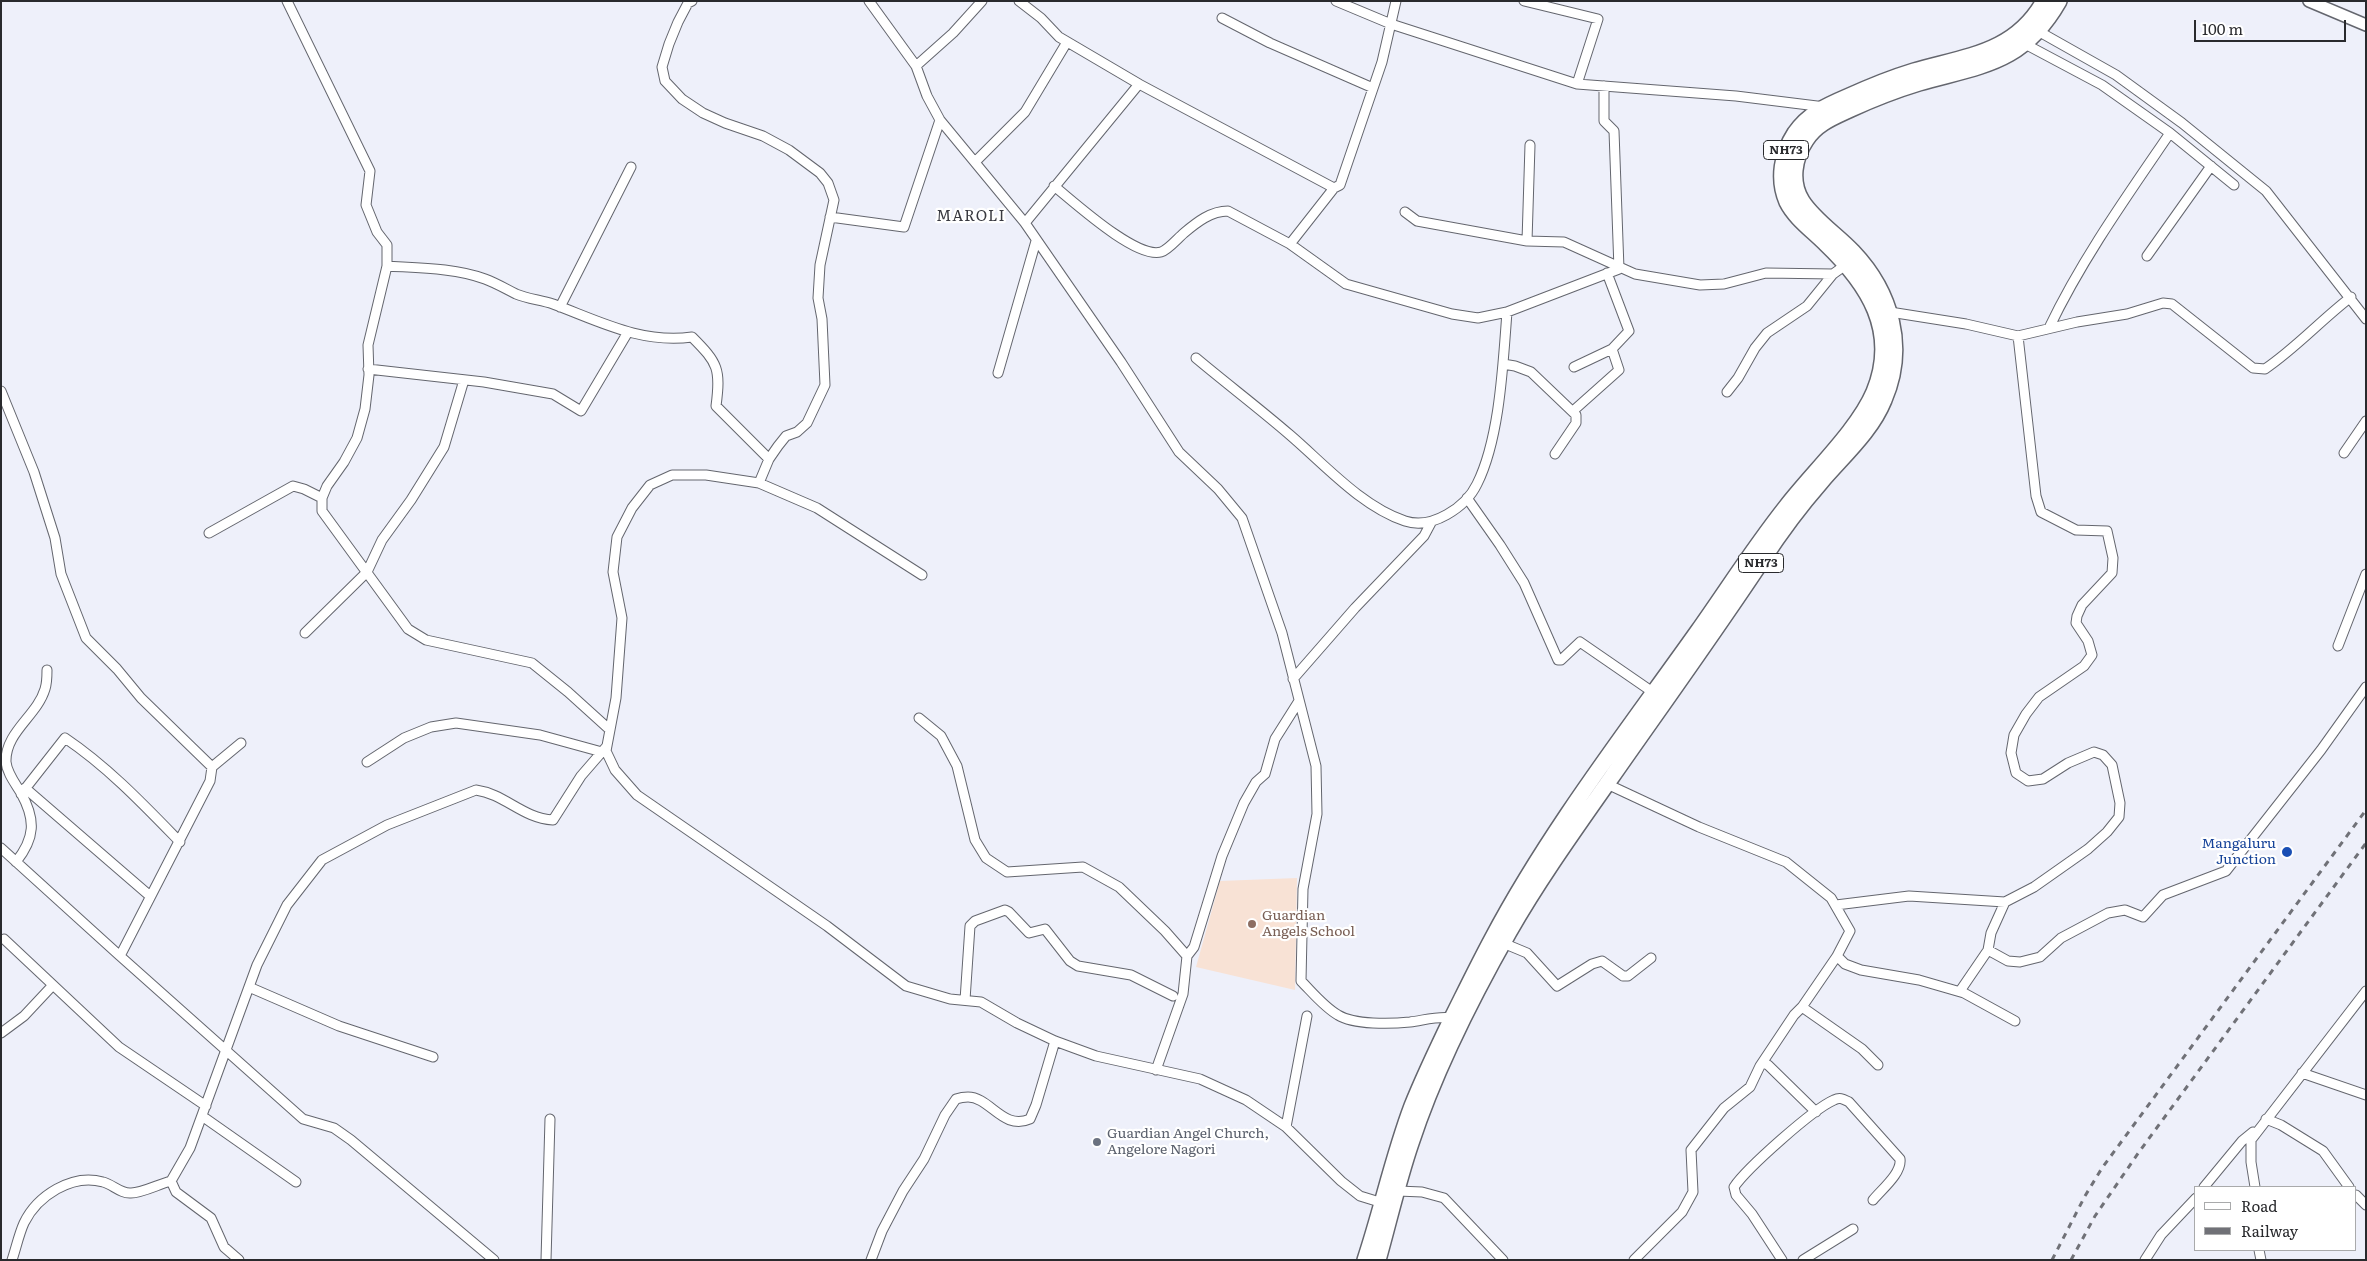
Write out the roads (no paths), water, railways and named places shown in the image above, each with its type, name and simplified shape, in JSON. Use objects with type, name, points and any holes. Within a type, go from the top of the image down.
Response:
[{"type":"highway","name":"NH73","points":[[1366,1260],[1388,1205],[1398,1191],[1424,1105],[1486,974],[1503,943],[1555,857],[1796,513],[1876,416],[1885,398],[1893,375],[1896,352],[1890,312],[1879,286],[1857,256],[1800,198],[1795,184],[1797,156],[1812,131],[1824,122],[1914,71],[1991,50],[2027,25],[2044,1]]},
{"type":"highway","name":"NH73","points":[[1378,1260],[1388,1205],[1412,1106],[1452,1018],[1493,937],[1540,859],[1654,693],[1783,510],[1860,418],[1873,394],[1883,352],[1882,332],[1868,292],[1847,264],[1788,205],[1782,186],[1785,152],[1794,135],[1803,122],[1816,111],[1825,107],[1876,91],[1918,84],[1996,62],[2025,44],[2048,20],[2059,1]]},
{"type":"street","points":[[287,1],[370,171],[366,205],[377,232],[387,245],[387,266],[368,345],[365,410],[357,438],[344,462],[326,486],[322,498],[322,511],[408,629],[426,640],[532,663],[610,730]]},
{"type":"street","points":[[692,1],[688,3],[669,44],[662,66],[665,81],[682,99],[703,113],[763,136],[789,150],[820,173],[828,183],[834,200],[820,265],[818,298],[822,319],[825,385],[807,423],[797,432],[786,436],[769,459],[759,483]]},
{"type":"street","points":[[869,1],[916,66],[927,96],[940,120],[1025,223],[1121,362],[1179,452],[1218,489],[1242,518],[1282,633],[1316,766],[1317,814],[1303,889],[1300,981],[1338,1016],[1357,1020],[1405,1022],[1442,1016],[1452,1018]]},
{"type":"street","points":[[916,66],[953,33],[982,1]]},
{"type":"street","points":[[1018,1],[1067,42],[1138,84],[1334,188]]},
{"type":"street","points":[[1336,1],[1391,24],[1577,84],[1736,96],[1825,107]]},
{"type":"street","points":[[1290,244],[1334,188],[1340,185],[1382,62],[1396,1]]},
{"type":"street","points":[[1524,1],[1598,19],[1577,84]]},
{"type":"street","points":[[2309,1],[2366,25]]},
{"type":"street","points":[[1222,18],[1270,43],[1373,88]]},
{"type":"street","points":[[2038,31],[2116,75],[2182,123],[2266,191],[2351,297],[2366,319]]},
{"type":"street","points":[[975,162],[1025,112],[1067,42]]},
{"type":"street","points":[[2025,44],[2102,85],[2170,133],[2234,185]]},
{"type":"street","points":[[1025,223],[1138,84]]},
{"type":"street","points":[[1604,86],[1604,121],[1614,131],[1619,269]]},
{"type":"street","points":[[830,217],[904,228],[940,120]]},
{"type":"street","points":[[2049,328],[2064,297],[2111,221],[2170,133]]},
{"type":"street","points":[[1527,241],[1530,145]]},
{"type":"street","points":[[2148,256],[2210,166]]},
{"type":"street","points":[[560,307],[630,167]]},
{"type":"street","points":[[1054,186],[1117,236],[1148,253],[1162,252],[1196,223],[1219,211],[1228,211],[1290,244],[1346,284],[1452,314],[1478,318],[1507,312],[1619,269]]},
{"type":"street","points":[[1405,212],[1417,221],[1527,241],[1564,242],[1619,269],[1635,274],[1700,285],[1724,284],[1766,273],[1833,274]]},
{"type":"street","points":[[998,373],[1036,241]]},
{"type":"street","points":[[1727,392],[1738,378],[1755,348],[1767,333],[1806,306],[1833,274],[1847,264]]},
{"type":"street","points":[[387,266],[432,268],[484,279],[518,295],[560,307],[604,326],[645,337],[678,339],[692,337],[717,365],[719,384],[716,406],[769,459]]},
{"type":"street","points":[[1574,366],[1612,349],[1629,332],[1607,273]]},
{"type":"street","points":[[1890,312],[1966,324],[2018,336],[2049,328],[2127,314],[2163,303],[2172,304],[2247,364],[2253,368],[2265,369],[2301,342],[2329,314],[2351,297]]},
{"type":"street","points":[[1196,358],[1364,498],[1406,522],[1432,521],[1451,511],[1467,498],[1477,484],[1488,451],[1498,409],[1507,312]]},
{"type":"street","points":[[368,369],[464,380],[553,394],[581,411],[628,332]]},
{"type":"street","points":[[1836,905],[1910,896],[2005,902],[2034,887],[2088,849],[2107,832],[2118,817],[2120,803],[2112,766],[2104,756],[2094,752],[2068,763],[2043,779],[2028,781],[2016,773],[2011,753],[2014,735],[2039,696],[2084,666],[2092,655],[2088,641],[2076,623],[2077,616],[2082,605],[2112,573],[2113,558],[2107,531],[2076,530],[2041,512],[2036,496],[2018,336]]},
{"type":"street","points":[[1573,411],[1619,370],[1612,349]]},
{"type":"street","points":[[1503,364],[1532,372],[1573,411],[1577,419],[1576,423],[1555,454]]},
{"type":"street","points":[[305,633],[367,572],[382,540],[411,500],[444,446],[464,380]]},
{"type":"street","points":[[1,392],[34,472],[55,538],[61,574],[86,638],[117,669],[141,698],[212,767]]},
{"type":"street","points":[[2344,453],[2366,421]]},
{"type":"street","points":[[12,1260],[24,1223],[41,1200],[56,1189],[79,1180],[102,1182],[131,1193],[171,1181],[190,1148],[257,965],[287,905],[322,860],[387,825],[476,790],[491,792],[539,819],[553,820],[580,776],[604,749],[610,730],[620,663],[622,618],[613,572],[617,536],[632,508],[650,485],[672,475],[706,475],[759,483],[817,508],[922,574]]},
{"type":"street","points":[[209,533],[293,486],[322,498]]},
{"type":"street","points":[[1467,498],[1524,583],[1558,660],[1561,660],[1577,642],[1581,642],[1654,693]]},
{"type":"street","points":[[1293,679],[1354,608],[1424,536],[1432,521]]},
{"type":"street","points":[[2338,646],[2366,574]]},
{"type":"street","points":[[47,670],[45,689],[15,734],[7,750],[6,764],[13,781],[150,896]]},
{"type":"street","points":[[1988,950],[2008,961],[2020,962],[2040,957],[2061,938],[2108,913],[2125,910],[2143,918],[2163,895],[2226,871],[2321,750],[2366,687]]},
{"type":"street","points":[[1156,1070],[1183,994],[1188,956],[1194,947],[1222,856],[1244,803],[1256,782],[1265,774],[1275,739],[1299,702]]},
{"type":"street","points":[[919,718],[941,736],[957,766],[975,840],[986,858],[1007,872],[1083,867],[1119,887],[1188,956]]},
{"type":"street","points":[[367,762],[404,738],[431,727],[456,723],[540,735],[604,749],[615,770],[637,795],[827,926],[906,986],[950,999],[981,1002],[1017,1023],[1055,1041],[1096,1056],[1200,1079],[1246,1100],[1286,1127],[1341,1181],[1360,1196],[1388,1205]]},
{"type":"street","points":[[23,791],[65,738],[85,751],[136,797],[180,842]]},
{"type":"street","points":[[120,956],[210,781],[212,767],[241,743]]},
{"type":"street","points":[[1607,784],[1699,827],[1786,862],[1831,898],[1850,932],[1837,956],[1763,1062],[1750,1087],[1724,1108],[1691,1150],[1693,1192],[1682,1212],[1634,1260]]},
{"type":"street","points":[[16,862],[27,848],[33,827],[23,791]]},
{"type":"street","points":[[1,848],[226,1052],[303,1119],[334,1128],[351,1140],[494,1260]]},
{"type":"street","points":[[1960,992],[1988,950],[1991,933],[2005,902]]},
{"type":"street","points":[[965,1000],[970,926],[975,921],[1005,910],[1029,933],[1045,929],[1070,961],[1078,966],[1131,975],[1173,996]]},
{"type":"street","points":[[4,939],[119,1047],[206,1106]]},
{"type":"street","points":[[1503,943],[1527,953],[1557,986],[1592,964],[1602,961],[1622,976],[1628,976],[1650,958]]},
{"type":"street","points":[[1837,956],[1845,964],[1861,970],[1920,980],[1960,992],[2014,1021]]},
{"type":"street","points":[[1,1033],[24,1016],[53,985]]},
{"type":"street","points":[[249,987],[339,1026],[433,1056]]},
{"type":"street","points":[[2205,1186],[2242,1141],[2266,1120],[2366,991]]},
{"type":"street","points":[[1802,1007],[1862,1049],[1878,1065]]},
{"type":"street","points":[[1286,1127],[1307,1016]]},
{"type":"street","points":[[871,1260],[886,1223],[903,1191],[924,1159],[945,1115],[956,1099],[969,1096],[995,1110],[1008,1120],[1020,1123],[1030,1119],[1055,1041]]},
{"type":"street","points":[[1763,1062],[1816,1112]]},
{"type":"street","points":[[2302,1073],[2366,1095]]},
{"type":"street","points":[[1782,1260],[1752,1214],[1736,1195],[1734,1187],[1741,1177],[1816,1112],[1836,1099],[1842,1098],[1849,1102],[1900,1160],[1901,1166],[1873,1200]]},
{"type":"street","points":[[202,1116],[296,1182]]},
{"type":"street","points":[[546,1260],[550,1119]]},
{"type":"street","points":[[2266,1120],[2281,1125],[2324,1151],[2348,1186]]},
{"type":"street","points":[[2255,1186],[2251,1162],[2251,1140],[2259,1127]]},
{"type":"street","points":[[171,1181],[176,1192],[211,1218],[224,1247],[239,1260]]},
{"type":"street","points":[[1398,1191],[1422,1192],[1444,1198],[1503,1260]]},
{"type":"street","points":[[2357,1196],[2366,1206]]},
{"type":"street","points":[[2145,1260],[2161,1235],[2194,1200]]},
{"type":"street","points":[[1803,1260],[1853,1229]]},
{"type":"railway","points":[[2052,1260],[2085,1196],[2102,1168],[2366,810]]},
{"type":"railway","points":[[2071,1260],[2095,1216],[2139,1152],[2366,843]]},
{"type":"place","name":"Mangaluru Junction","points":[[2287,852]]},
{"type":"place","name":"Guardian Angels School","points":[[1252,924]]},
{"type":"place","name":"Guardian Angel Church, Angelore Nagori","points":[[1097,1142]]},
{"type":"district","name":"MAROLI","points":[[971,217]]}]
